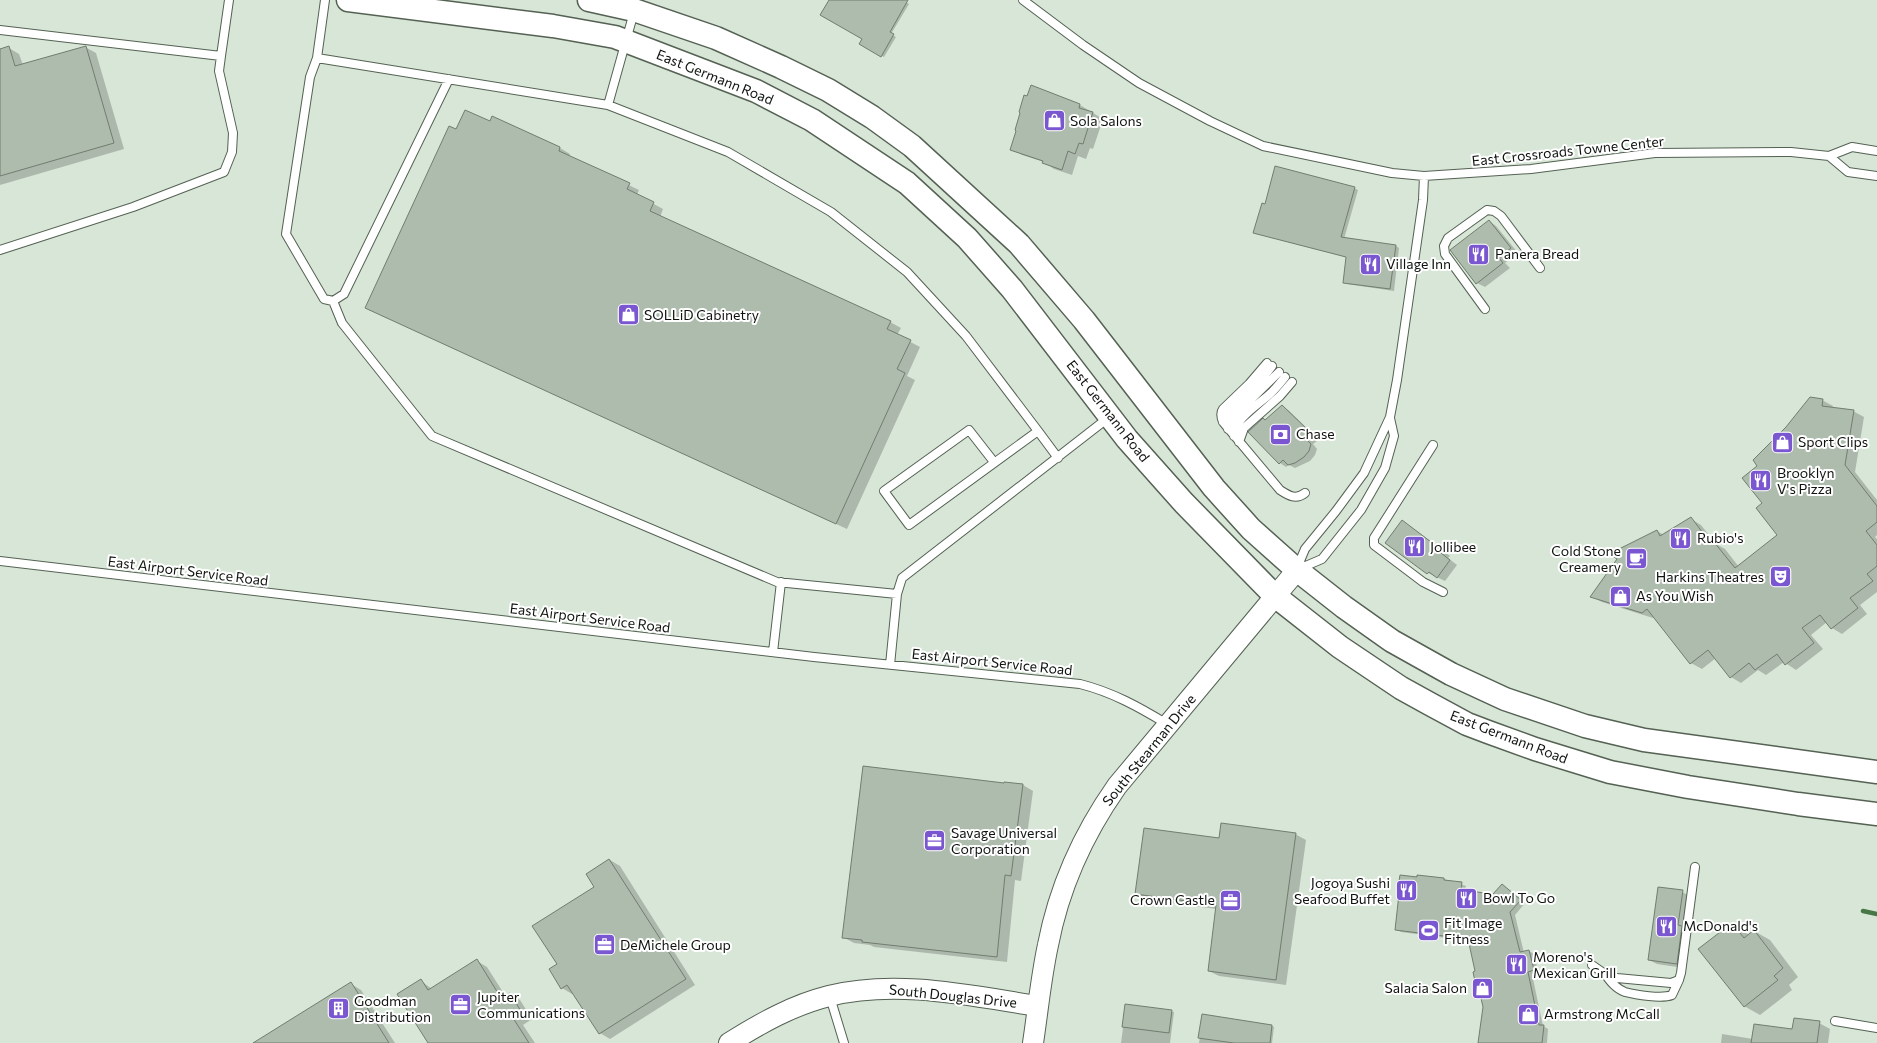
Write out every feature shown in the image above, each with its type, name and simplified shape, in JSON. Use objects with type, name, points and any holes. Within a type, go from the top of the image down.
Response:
[{"type":"main road","name":"East Germann Road","points":[[348,0],[553,26],[616,37],[756,91],[812,120],[899,178],[967,238],[1012,288],[1127,439],[1184,503],[1275,596],[1340,647],[1401,688],[1467,724],[1610,772],[1637,778],[1789,803],[1877,814]]},
{"type":"main road","points":[[589,0],[634,10],[716,38],[828,90],[872,117],[912,146],[1019,244],[1084,320],[1214,488],[1251,530],[1296,570],[1392,641],[1451,674],[1505,699],[1585,726],[1644,740],[1877,772]]},
{"type":"main road","points":[[899,178],[926,181],[990,236],[1005,243],[1019,244]]},
{"type":"street","name":"South Stearman Drive","points":[[1033,1043],[1048,945],[1057,909],[1084,841],[1099,811],[1117,786],[1296,570]]},
{"type":"street","name":"South Douglas Drive","points":[[729,1043],[758,1024],[782,1012],[829,996],[869,989],[915,989],[1038,1006]]},
{"type":"lane","points":[[0,250],[133,207],[224,172],[232,152],[233,133],[218,71],[229,0]]},
{"type":"lane","points":[[325,0],[317,58],[310,77],[286,234],[324,299],[333,301],[344,294],[449,79]]},
{"type":"lane","name":"East Crossroads Towne Center","points":[[1023,0],[1083,45],[1140,83],[1210,121],[1263,146],[1392,173],[1424,176],[1531,169],[1655,153],[1782,152],[1829,156],[1852,147],[1877,151]]},
{"type":"lane","points":[[608,104],[634,10]]},
{"type":"lane","points":[[0,30],[221,56]]},
{"type":"lane","points":[[317,58],[608,104],[728,152],[831,212],[907,272],[966,336],[1058,458]]},
{"type":"lane","points":[[1829,156],[1848,172],[1877,176]]},
{"type":"lane","name":"South Stearman Drive","points":[[1296,570],[1305,549],[1364,473],[1390,417],[1423,200],[1424,176]]},
{"type":"lane","points":[[1485,309],[1445,254],[1444,246],[1448,238],[1487,210],[1494,211],[1501,216],[1540,268]]},
{"type":"lane","points":[[333,301],[342,323],[432,436],[777,582],[897,594]]},
{"type":"lane","points":[[1270,364],[1221,412],[1226,426],[1280,490],[1290,496],[1299,497],[1305,493]]},
{"type":"lane","points":[[1226,426],[1279,372]]},
{"type":"lane","points":[[1237,439],[1244,428],[1280,396],[1289,380]]},
{"type":"lane","points":[[890,665],[897,594],[902,578],[1110,417]]},
{"type":"lane","name":"South Stearman Drive","points":[[1296,570],[1322,559],[1361,510],[1385,468],[1394,436],[1390,417]]},
{"type":"lane","points":[[994,462],[969,430],[909,478],[884,491],[909,525],[1038,430]]},
{"type":"lane","points":[[1434,445],[1374,538],[1374,545],[1423,582],[1443,592]]},
{"type":"lane","points":[[964,472],[970,480]]},
{"type":"lane","points":[[944,488],[950,495]]},
{"type":"lane","points":[[926,500],[931,508]]},
{"type":"lane","name":"East Airport Service Road","points":[[0,561],[773,652],[1080,684],[1101,689],[1132,703],[1169,725]]},
{"type":"lane","points":[[773,652],[781,582]]},
{"type":"lane","points":[[1592,965],[1624,992],[1666,998],[1672,995],[1681,973],[1695,867]]},
{"type":"lane","points":[[1604,974],[1618,978],[1671,983],[1679,980]]},
{"type":"lane","points":[[829,996],[844,1043]]},
{"type":"lane","points":[[1835,1021],[1877,1028]]},
{"type":"building","points":[[829,0],[908,0],[890,32],[894,34],[881,57],[859,44],[862,39],[820,15]]},
{"type":"building","points":[[9,46],[15,66],[86,46],[114,143],[0,176],[0,49]]},
{"type":"building","name":"Sola Salons","points":[[1031,85],[1080,104],[1079,108],[1093,112],[1083,144],[1079,143],[1075,154],[1068,151],[1062,170],[1042,163],[1043,161],[1010,150],[1024,95],[1027,96]]},
{"type":"building","name":"SOLLiD Cabinetry","points":[[465,110],[490,121],[492,116],[560,147],[559,151],[630,183],[627,189],[654,202],[650,211],[891,321],[887,329],[911,340],[897,369],[905,373],[836,524],[365,308],[449,126],[456,129]]},
{"type":"building","points":[[1275,166],[1355,187],[1341,237],[1396,245],[1390,289],[1343,283],[1346,257],[1253,233],[1262,203],[1265,204]]},
{"type":"building","name":"Panera Bread","points":[[1489,220],[1511,248],[1499,258],[1503,263],[1476,284],[1450,250]]},
{"type":"building","name":"Harkins Theatres","points":[[1810,397],[1823,399],[1822,406],[1854,410],[1845,465],[1877,506],[1877,522],[1866,531],[1877,545],[1877,566],[1867,574],[1873,581],[1850,598],[1858,608],[1831,629],[1820,615],[1802,628],[1814,643],[1785,665],[1777,654],[1755,670],[1749,663],[1730,678],[1708,650],[1690,664],[1647,609],[1642,613],[1590,597],[1617,559],[1609,554],[1657,530],[1660,536],[1691,517],[1711,544],[1714,542],[1735,568],[1777,535],[1756,508],[1762,503],[1742,478],[1757,466],[1753,460],[1786,427]]},
{"type":"building","name":"Chase","points":[[1282,405],[1309,431],[1307,433],[1311,436],[1307,440],[1311,444],[1309,451],[1295,463],[1288,465],[1283,460],[1279,464],[1248,432],[1263,418],[1265,420]]},
{"type":"building","name":"Jollibee","points":[[1402,520],[1443,551],[1441,553],[1450,560],[1437,578],[1429,572],[1427,574],[1385,543]]},
{"type":"building","name":"Savage Universal Corporation","points":[[863,766],[1023,784],[1011,876],[1005,875],[997,957],[862,942],[862,940],[842,938]]},
{"type":"building","name":"Crown Castle","points":[[1221,823],[1296,833],[1276,980],[1208,971],[1216,905],[1135,894],[1144,828],[1219,838]]},
{"type":"building","name":"DeMichele Group","points":[[609,859],[686,979],[599,1034],[567,985],[561,989],[549,969],[557,964],[532,926],[594,887],[586,874]]},
{"type":"building","points":[[1400,875],[1444,878],[1444,880],[1462,882],[1461,890],[1493,894],[1502,884],[1521,900],[1510,912],[1520,952],[1529,950],[1534,970],[1528,972],[1539,1025],[1544,1025],[1542,1043],[1478,1043],[1483,1007],[1478,985],[1476,986],[1473,972],[1475,971],[1468,939],[1395,930]]},
{"type":"building","name":"McDonald's","points":[[1658,887],[1683,890],[1678,925],[1682,926],[1677,964],[1648,960]]},
{"type":"building","points":[[1732,923],[1744,938],[1754,930],[1783,968],[1774,976],[1778,980],[1744,1007],[1698,949]]},
{"type":"building","name":"Jupiter Communications","points":[[477,959],[501,998],[510,993],[522,1013],[513,1018],[529,1043],[428,1043],[397,994],[421,979],[428,990]]},
{"type":"building","name":"Goodman Distribution","points":[[351,982],[389,1043],[253,1043]]},
{"type":"building","points":[[1125,1004],[1172,1010],[1169,1033],[1122,1027]]},
{"type":"building","points":[[1202,1014],[1272,1025],[1270,1043],[1234,1043],[1198,1038]]},
{"type":"building","points":[[1794,1018],[1820,1021],[1817,1043],[1751,1043],[1754,1024],[1792,1029]]},
{"type":"waterway","points":[[1863,911],[1877,914]]},
{"type":"place","name":"Sola Salons","points":[[1054,121]]},
{"type":"place","name":"Panera Bread","points":[[1479,254]]},
{"type":"place","name":"Village Inn","points":[[1370,264]]},
{"type":"place","name":"SOLLiD Cabinetry","points":[[628,315]]},
{"type":"place","name":"Chase","points":[[1280,434]]},
{"type":"place","name":"Sport Clips","points":[[1782,442]]},
{"type":"place","name":"Brooklyn V's Pizza","points":[[1761,481]]},
{"type":"place","name":"Rubio's","points":[[1681,538]]},
{"type":"place","name":"Jollibee","points":[[1414,547]]},
{"type":"place","name":"Cold Stone Creamery","points":[[1637,559]]},
{"type":"place","name":"Harkins Theatres","points":[[1780,577]]},
{"type":"place","name":"As You Wish","points":[[1620,596]]},
{"type":"place","name":"Savage Universal Corporation","points":[[935,841]]},
{"type":"place","name":"Jogoya Sushi Seafood Buffet","points":[[1406,891]]},
{"type":"place","name":"Bowl To Go","points":[[1467,898]]},
{"type":"place","name":"Crown Castle","points":[[1231,900]]},
{"type":"place","name":"McDonald's","points":[[1667,926]]},
{"type":"place","name":"Fit Image Fitness","points":[[1428,931]]},
{"type":"place","name":"DeMichele Group","points":[[604,945]]},
{"type":"place","name":"Moreno's Mexican Grill","points":[[1517,965]]},
{"type":"place","name":"Salacia Salon","points":[[1483,988]]},
{"type":"place","name":"Jupiter Communications","points":[[461,1005]]},
{"type":"place","name":"Goodman Distribution","points":[[338,1009]]},
{"type":"place","name":"Armstrong McCall","points":[[1528,1014]]}]
